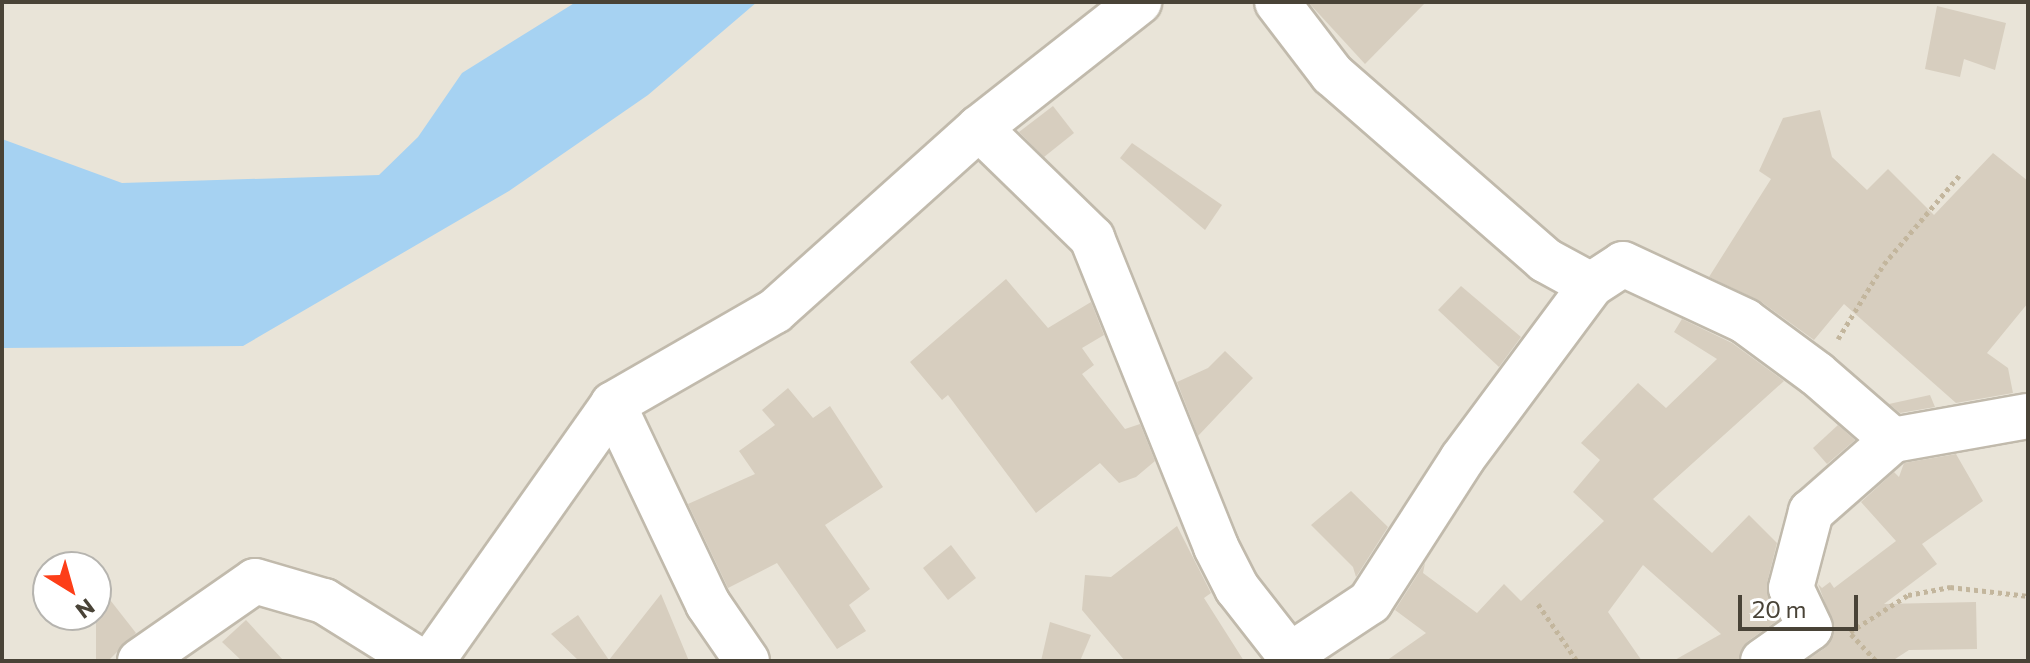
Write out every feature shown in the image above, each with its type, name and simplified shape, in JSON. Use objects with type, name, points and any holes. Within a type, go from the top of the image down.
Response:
[{"type":"street","points":[[432,661],[613,404],[775,311],[979,128],[1139,2]]},
{"type":"street","points":[[1277,2],[1332,74],[1545,260],[1591,285]]},
{"type":"street","points":[[979,128],[1092,238],[1216,547],[1237,588],[1292,658],[1370,602],[1462,459],[1591,285],[1623,264],[1745,321],[1817,374],[1893,440]]},
{"type":"street","points":[[613,404],[708,604],[747,661]]},
{"type":"street","points":[[1763,661],[1810,628],[1791,588],[1811,512],[1893,440],[2028,416]]},
{"type":"street","points":[[140,661],[255,581],[324,601],[420,661]]},
{"type":"path","points":[[1817,374],[1884,264],[1959,176]]},
{"type":"path","points":[[1849,633],[1908,595],[1950,587],[2028,596]]},
{"type":"path","points":[[1538,604],[1577,661]]},
{"type":"shaded area","points":[[2,2],[2028,2],[2028,661],[2,661]]},
{"type":"water","points":[[576,2],[757,2],[648,95],[509,191],[243,346],[2,348],[2,139],[122,183],[379,175],[418,137],[462,73]]},
{"type":"building","points":[[1308,2],[1426,2],[1365,64]]},
{"type":"building","points":[[1937,6],[2006,23],[1995,70],[1964,59],[1960,77],[1925,69]]},
{"type":"building","points":[[1053,106],[1074,133],[1044,157],[1019,132]]},
{"type":"building","points":[[1820,110],[1832,157],[1867,190],[1888,169],[1934,215],[1993,153],[2028,181],[2028,303],[1987,353],[2008,368],[2013,393],[1956,403],[1844,304],[1814,340],[1760,301],[1709,277],[1771,179],[1759,171],[1783,118]]},
{"type":"building","points":[[1132,143],[1222,205],[1205,230],[1120,158]]},
{"type":"building","points":[[1006,279],[1048,328],[1091,302],[1104,335],[1082,348],[1094,365],[1082,374],[1125,429],[1140,424],[1155,461],[1136,477],[1119,483],[1100,463],[1036,513],[948,395],[942,400],[910,362]]},
{"type":"building","points":[[1461,286],[1521,337],[1499,367],[1438,310]]},
{"type":"building","points":[[1682,319],[1732,343],[1784,381],[1653,499],[1712,553],[1749,515],[1777,543],[1767,583],[1778,620],[1748,641],[1738,661],[1673,661],[1721,634],[1643,565],[1608,612],[1642,661],[1386,661],[1426,633],[1395,610],[1425,563],[1423,573],[1477,613],[1504,584],[1521,601],[1604,521],[1573,492],[1600,460],[1581,443],[1638,383],[1666,408],[1717,359],[1674,332]]},
{"type":"building","points":[[1225,351],[1253,378],[1198,436],[1177,382],[1208,368]]},
{"type":"building","points":[[788,388],[813,418],[830,406],[883,487],[825,525],[870,589],[849,605],[866,631],[837,649],[777,563],[728,588],[688,504],[755,474],[739,451],[775,425],[762,410]]},
{"type":"building","points":[[1930,395],[1935,407],[1900,413],[1889,404]]},
{"type":"building","points":[[1838,425],[1855,440],[1827,464],[1813,448]]},
{"type":"building","points":[[1956,454],[1983,501],[1922,544],[1937,564],[1884,604],[1976,602],[1977,649],[1909,650],[1892,661],[1806,661],[1825,648],[1835,629],[1818,584],[1822,588],[1830,582],[1834,588],[1896,541],[1861,502],[1894,472],[1899,477],[1904,463]]},
{"type":"building","points":[[1351,491],[1388,527],[1356,577],[1353,567],[1311,525]]},
{"type":"building","points":[[1177,526],[1211,593],[1204,598],[1244,661],[1125,661],[1082,610],[1085,575],[1111,577]]},
{"type":"building","points":[[951,545],[976,578],[948,600],[923,568]]},
{"type":"building","points":[[661,594],[689,661],[579,661],[551,634],[578,615],[609,660]]},
{"type":"building","points":[[112,602],[136,633],[108,661],[96,661],[96,631],[112,631]]},
{"type":"building","points":[[246,620],[284,661],[242,661],[222,642]]},
{"type":"building","points":[[1050,622],[1091,635],[1080,661],[1041,661]]}]
